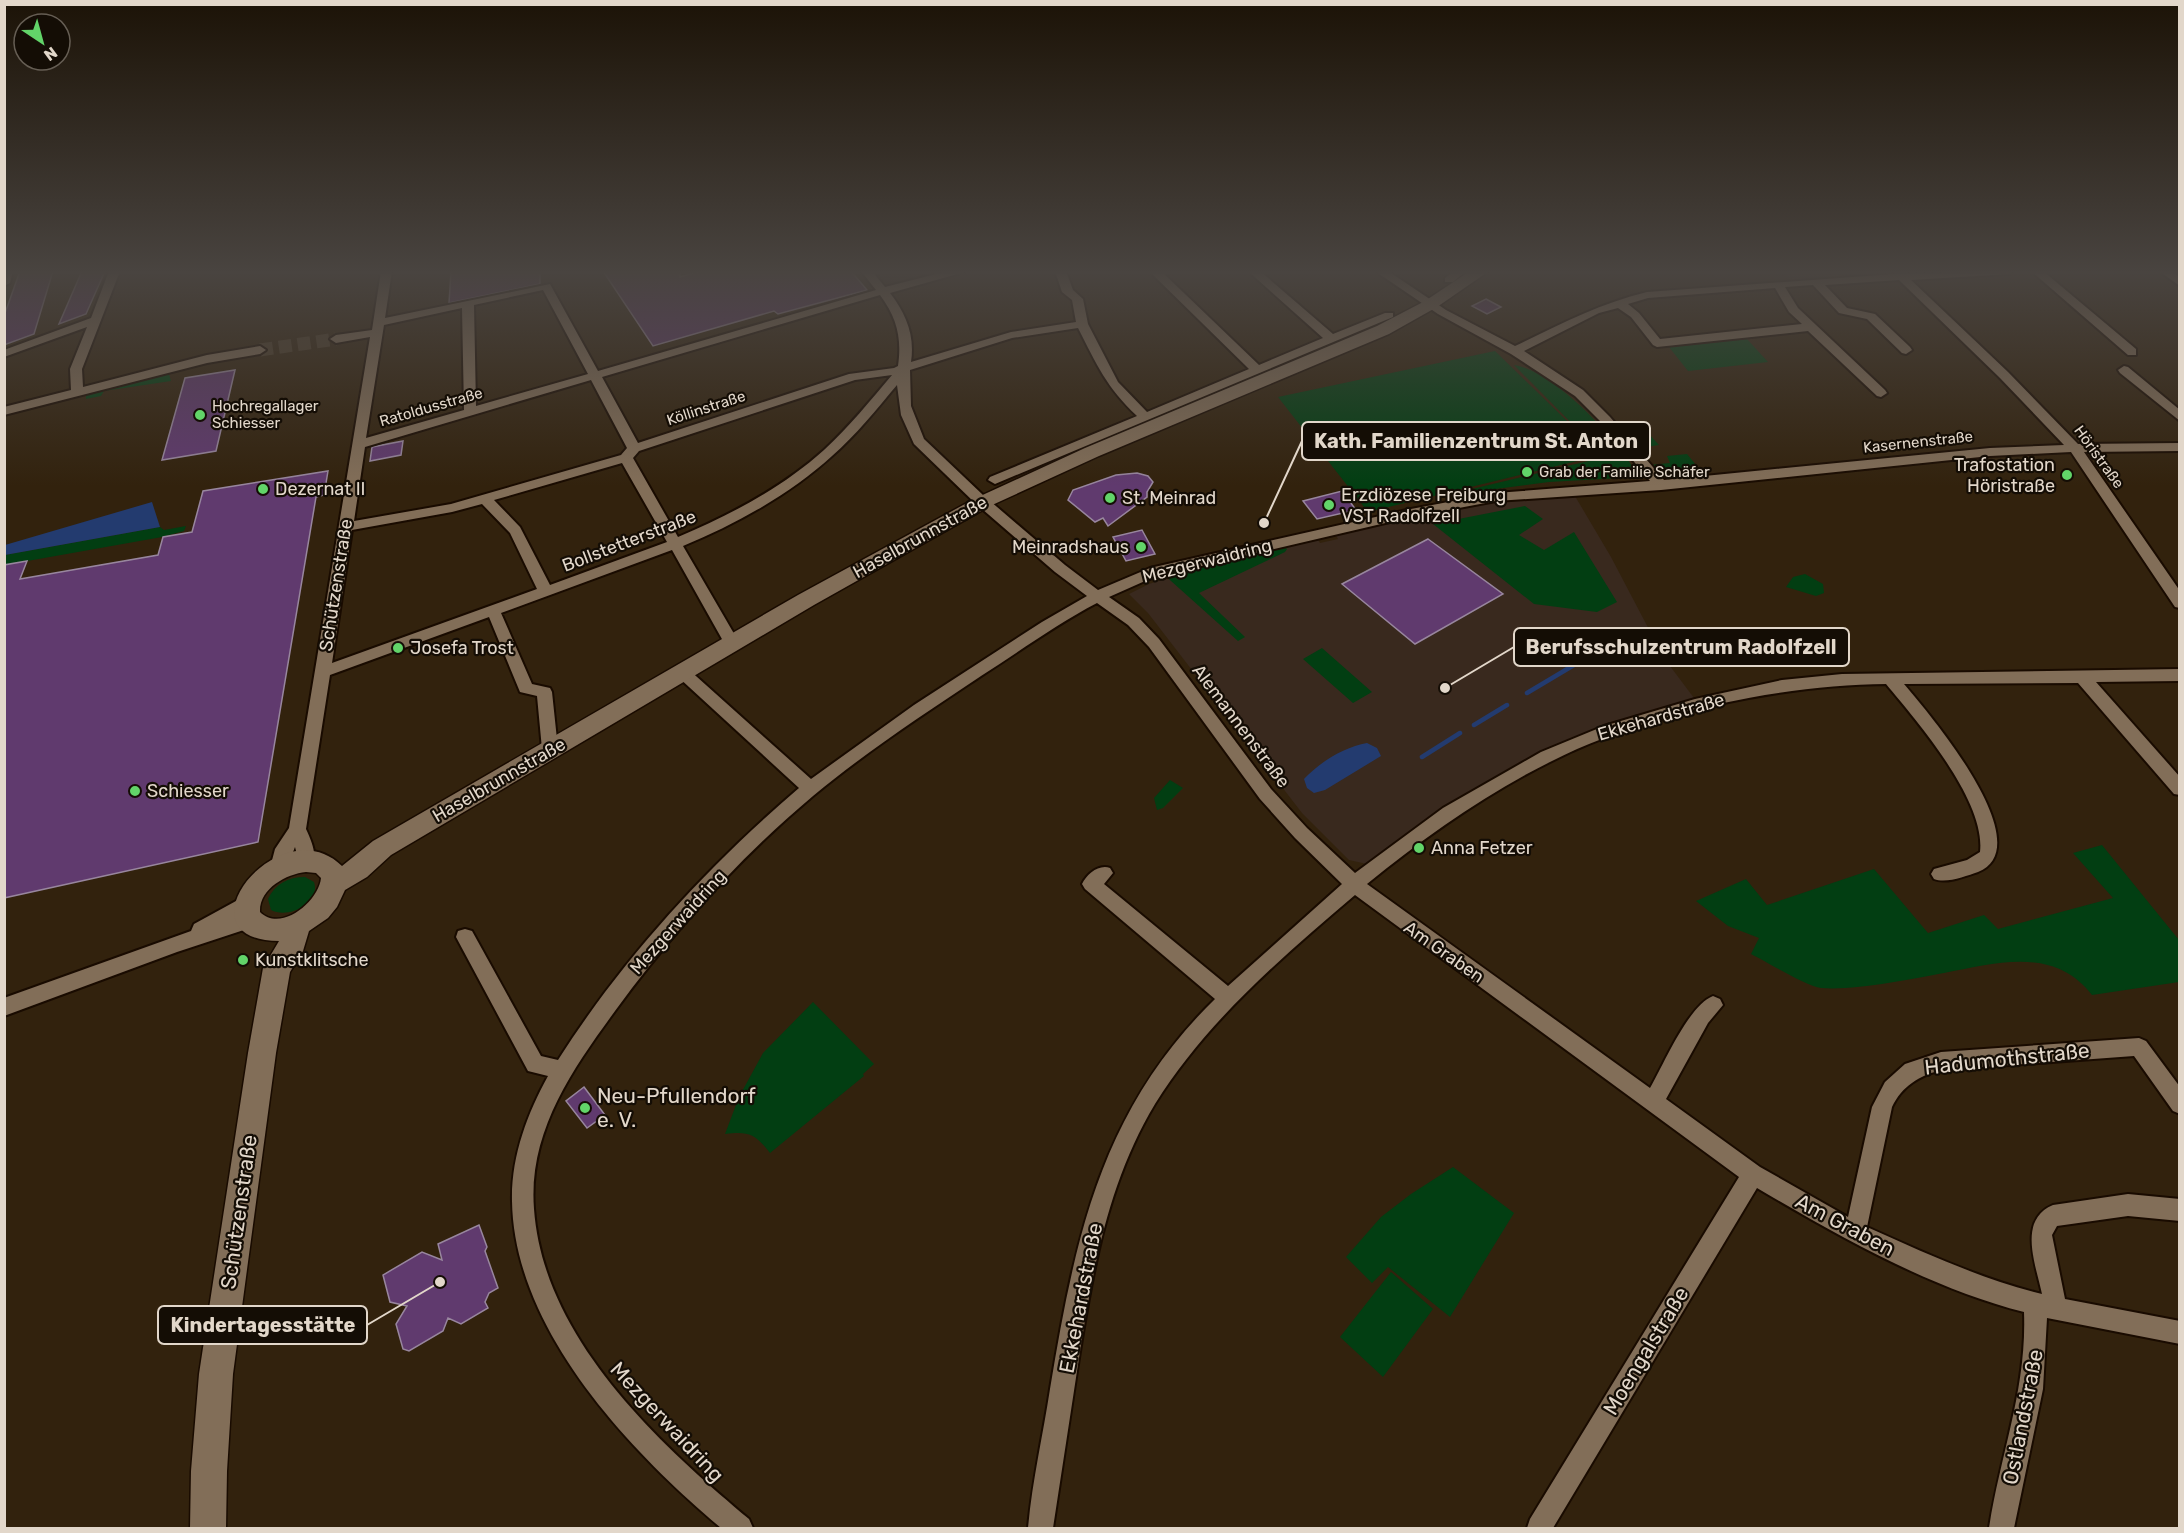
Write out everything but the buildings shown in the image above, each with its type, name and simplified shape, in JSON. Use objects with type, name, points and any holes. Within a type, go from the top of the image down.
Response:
[{"type":"main road","name":"Haselbrunnstraße","points":[[323,871],[358,869],[382,848],[550,749],[983,502],[1092,452],[1353,343]]},
{"type":"main road","points":[[279,868],[323,871],[327,901],[315,914],[298,924],[256,918],[255,888],[279,868]]},
{"type":"main road","name":"Schützenstraße","points":[[256,918],[277,968]]},
{"type":"main road","name":"Schützenstraße","points":[[203,1525],[216,1374],[262,1053],[277,968],[289,951],[298,924]]},
{"type":"street","points":[[4,354],[34,343]]},
{"type":"street","points":[[77,392],[76,369],[87,343]]},
{"type":"street","name":"Schützenstraße","points":[[279,868],[284,849],[297,829],[375,343]]},
{"type":"street","points":[[469,343],[470,412]]},
{"type":"street","points":[[576,343],[674,545],[732,644]]},
{"type":"street","name":"Ratoldusstraße","points":[[358,445],[707,343]]},
{"type":"street","name":"Alemannenstraße","points":[[907,343],[903,402],[913,431],[927,450],[1076,582],[1123,612],[1155,643],[1256,782],[1286,817],[1353,884]]},
{"type":"street","name":"Köllinstraße","points":[[345,527],[484,500],[853,377],[904,369],[984,343]]},
{"type":"street","points":[[1092,343],[1119,392],[1146,418]]},
{"type":"street","points":[[1228,343],[1258,371]]},
{"type":"street","name":"Haselbrunnstraße","points":[[995,480],[1326,343]]},
{"type":"street","points":[[1500,343],[1579,393],[1594,407],[1661,486]]},
{"type":"street","points":[[1515,351],[1532,343]]},
{"type":"street","points":[[1827,343],[1881,393]]},
{"type":"street","points":[[1898,343],[1906,350]]},
{"type":"street","name":"Höristraße","points":[[1970,343],[2075,448],[2180,603]]},
{"type":"street","points":[[2121,343],[2132,352]]},
{"type":"street","points":[[4,411],[207,359],[260,350]]},
{"type":"street","name":"Bollstetterstraße","points":[[322,672],[674,545],[754,507],[795,480],[842,440],[904,369]]},
{"type":"street","points":[[2124,370],[2180,417]]},
{"type":"street","name":"Kasernenstraße","points":[[1661,486],[1946,455],[2075,448],[2180,447]]},
{"type":"street","name":"Mezgerwaidring","points":[[740,1528],[680,1475],[604,1395],[571,1347],[544,1295],[527,1238],[523,1211],[526,1161],[543,1107],[563,1070],[621,987],[673,924],[732,861],[811,789],[890,729],[1096,595],[1150,573],[1466,502],[1527,494],[1661,486]]},
{"type":"street","points":[[484,500],[506,517],[515,529],[546,592]]},
{"type":"street","points":[[493,610],[526,688],[544,692],[550,749]]},
{"type":"street","points":[[682,672],[811,789]]},
{"type":"street","name":"Ekkehardstraße","points":[[1040,1528],[1080,1278],[1092,1230],[1112,1171],[1140,1112],[1163,1073],[1185,1043],[1227,996],[1353,884],[1396,850],[1510,775],[1551,754],[1591,737],[1669,712],[1771,688],[1822,681],[1890,678],[2083,678],[2180,675]]},
{"type":"street","points":[[1890,678],[1954,757],[1975,795],[1989,839],[1989,853],[1985,859],[1978,864],[1940,874]]},
{"type":"street","points":[[2083,678],[2180,789]]},
{"type":"street","name":"Schützenstraße","points":[[297,829],[323,871]]},
{"type":"street","points":[[1104,873],[1091,884],[1227,996]]},
{"type":"street","name":"Am Graben","points":[[1353,884],[1753,1174],[1855,1233],[1963,1281],[2046,1307],[2180,1333]]},
{"type":"street","points":[[4,1006],[130,963],[176,944],[256,918]]},
{"type":"street","points":[[465,937],[535,1064],[563,1070]]},
{"type":"street","points":[[1653,1102],[1701,1017],[1713,1005]]},
{"type":"street","name":"Hadumothstraße","points":[[1855,1233],[1887,1093],[1895,1082],[1914,1068],[1941,1061],[2139,1047],[2180,1104]]},
{"type":"street","name":"Moengalstraße","points":[[1539,1528],[1753,1174]]},
{"type":"street","points":[[2046,1307],[2041,1235],[2047,1220],[2053,1216],[2128,1205],[2180,1210]]},
{"type":"street","name":"Ostlandstraße","points":[[2001,1528],[2034,1372],[2038,1332],[2046,1307]]},
{"type":"shaded area","points":[[1572,491],[1611,557],[1664,658],[1694,698],[1521,764],[1391,845],[1367,864],[1349,860],[1302,813],[1148,613],[1129,594],[1149,584],[1230,558],[1315,535],[1320,543],[1338,539],[1333,531],[1427,510]]},
{"type":"green space","points":[[1712,343],[1750,343],[1768,362],[1688,371],[1669,347]]},
{"type":"green space","points":[[1495,351],[1602,455],[1368,512],[1278,397]]},
{"type":"green space","points":[[1514,365],[1529,369],[1576,402],[1604,430],[1626,457],[1632,466],[1630,475],[1620,478],[1549,482],[1466,493],[1468,490],[1605,457]]},
{"type":"green space","points":[[169,374],[171,381],[104,391],[101,396],[86,399],[86,394]]},
{"type":"green space","points":[[1637,421],[1659,445],[1639,448],[1618,424]]},
{"type":"green space","points":[[1687,454],[1705,476],[1667,476],[1649,465],[1670,463],[1667,456]]},
{"type":"green space","points":[[1525,506],[1543,519],[1519,535],[1544,550],[1574,532],[1617,602],[1597,612],[1534,604],[1433,524]]},
{"type":"green space","points":[[186,526],[184,531],[162,537],[5,565],[5,555],[160,527],[164,530]]},
{"type":"green space","points":[[1282,544],[1287,549],[1285,552],[1199,593],[1245,637],[1238,641],[1161,572]]},
{"type":"green space","points":[[1805,574],[1823,584],[1824,593],[1816,596],[1786,587],[1793,577]]},
{"type":"green space","points":[[1322,648],[1372,692],[1353,703],[1303,659]]},
{"type":"green space","points":[[1170,780],[1183,788],[1163,808],[1157,810],[1154,798]]},
{"type":"green space","points":[[2102,845],[2179,940],[2179,982],[2092,995],[2077,980],[2060,969],[2024,962],[1984,965],[1865,986],[1821,988],[1796,978],[1751,954],[1759,938],[1728,926],[1696,901],[1746,879],[1767,905],[1874,869],[1928,933],[1984,915],[1998,929],[2113,898],[2073,853]]},
{"type":"green space","points":[[305,877],[314,882],[315,890],[308,903],[302,908],[286,913],[271,910],[268,899],[278,885],[293,878]]},
{"type":"green space","points":[[813,1002],[874,1064],[863,1074],[864,1076],[770,1153],[751,1135],[725,1134],[739,1097],[763,1053]]},
{"type":"green space","points":[[1453,1167],[1514,1213],[1450,1317],[1388,1267],[1372,1283],[1346,1257],[1381,1217]]},
{"type":"green space","points":[[1391,1272],[1433,1309],[1383,1377],[1340,1337]]},
{"type":"water","points":[[152,502],[160,527],[5,555],[5,545]]},
{"type":"water","points":[[1367,743],[1377,748],[1381,756],[1325,790],[1314,793],[1307,788],[1304,779],[1317,767],[1341,752]]},
{"type":"waterway","points":[[1527,693],[1574,665],[1555,651]]},
{"type":"waterway","points":[[1474,725],[1507,705]]},
{"type":"waterway","points":[[1422,757],[1460,733]]},
{"type":"tunnel","points":[[260,350],[312,343]]},
{"type":"place","name":"Hochregallager Schiesser","points":[[200,415]]},
{"type":"place","name":"Grab der Familie Schäfer","points":[[1527,472]]},
{"type":"place","name":"Trafostation Höristraße","points":[[2067,475]]},
{"type":"place","name":"Dezernat II","points":[[263,489]]},
{"type":"place","name":"St. Meinrad","points":[[1110,498]]},
{"type":"place","name":"Erzdiözese Freiburg VST Radolfzell","points":[[1329,505]]},
{"type":"place","name":"Kath. Familienzentrum St. Anton","points":[[1264,523]]},
{"type":"place","name":"Meinradshaus","points":[[1141,547]]},
{"type":"place","name":"Josefa Trost","points":[[398,648]]},
{"type":"place","name":"Berufsschulzentrum Radolfzell","points":[[1445,688]]},
{"type":"place","name":"Schiesser","points":[[135,791]]},
{"type":"place","name":"Anna Fetzer","points":[[1419,848]]},
{"type":"place","name":"Kunstklitsche","points":[[243,960]]},
{"type":"place","name":"Neu-Pfullendorf e. V.","points":[[585,1108]]},
{"type":"place","name":"Kindertagesstätte","points":[[440,1282]]}]
